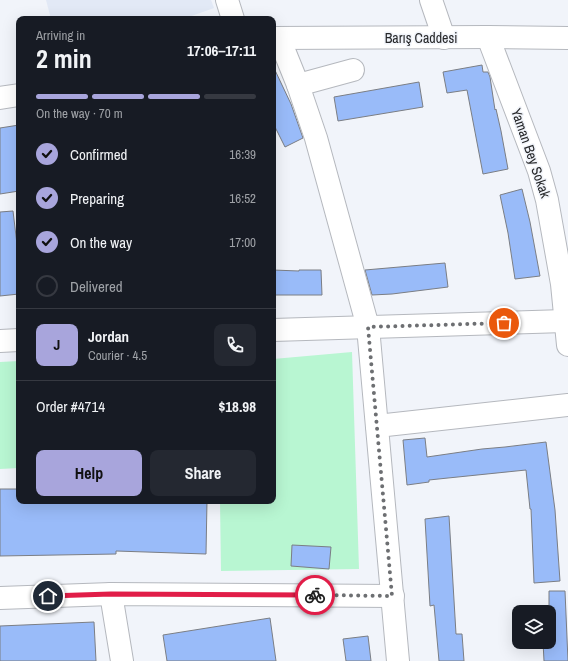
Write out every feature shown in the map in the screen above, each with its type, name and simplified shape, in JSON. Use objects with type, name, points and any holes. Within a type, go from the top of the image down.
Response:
[{"type":"street","points":[[227,0],[232,16]]},
{"type":"street","points":[[431,0],[444,38]]},
{"type":"street","name":"Yaman Bey Sokak","points":[[488,37],[539,171],[547,200],[562,284],[568,346]]},
{"type":"street","points":[[276,38],[298,85],[320,150],[368,327],[398,661]]},
{"type":"street","name":"Barış Caddesi","points":[[276,38],[568,38]]},
{"type":"street","points":[[298,85],[353,70]]},
{"type":"street","points":[[0,98],[16,96]]},
{"type":"street","points":[[276,330],[565,321]]},
{"type":"street","points":[[0,341],[16,340]]},
{"type":"street","points":[[377,426],[568,404]]},
{"type":"street","points":[[0,598],[111,594],[392,596]]},
{"type":"street","points":[[111,594],[122,661]]},
{"type":"shaded area","points":[[46,0],[211,0],[214,8],[191,16],[50,16]]},
{"type":"green space","points":[[352,352],[359,569],[221,571],[220,504],[276,504],[276,359]]},
{"type":"green space","points":[[16,361],[16,468],[0,469],[0,362]]},
{"type":"building","points":[[482,65],[483,72],[488,72],[490,77],[495,110],[496,109],[508,169],[483,174],[467,90],[447,93],[443,72]]},
{"type":"building","points":[[276,72],[291,104],[303,138],[285,147],[276,129]]},
{"type":"building","points":[[419,82],[423,107],[338,121],[334,97]]},
{"type":"building","points":[[16,125],[16,191],[0,194],[0,128]]},
{"type":"building","points":[[522,189],[540,276],[515,279],[500,195]]},
{"type":"building","points":[[13,211],[16,236],[16,294],[0,296],[0,212]]},
{"type":"building","points":[[445,263],[448,287],[392,294],[372,295],[365,270]]},
{"type":"building","points":[[276,270],[321,270],[322,295],[276,295]]},
{"type":"building","points":[[425,438],[427,457],[546,442],[555,510],[560,581],[534,583],[531,509],[526,470],[429,480],[429,482],[407,485],[403,440]]},
{"type":"building","points":[[0,489],[16,489],[16,504],[207,504],[206,554],[116,551],[116,554],[0,556]]},
{"type":"building","points":[[449,516],[456,634],[462,634],[464,661],[439,661],[434,605],[430,606],[425,519]]},
{"type":"building","points":[[292,545],[331,547],[329,569],[291,566]]},
{"type":"building","points":[[549,591],[565,591],[568,661],[544,661],[543,649],[556,649],[556,605],[549,605]]},
{"type":"building","points":[[270,618],[276,661],[167,661],[163,635]]},
{"type":"building","points":[[94,622],[96,661],[0,661],[0,626]]},
{"type":"building","points":[[368,636],[371,661],[346,661],[343,639]]},
{"type":"way so far","points":[[315,595],[392,596],[368,327],[504,323]]},
{"type":"route","points":[[48,596],[111,594],[315,595]]}]
